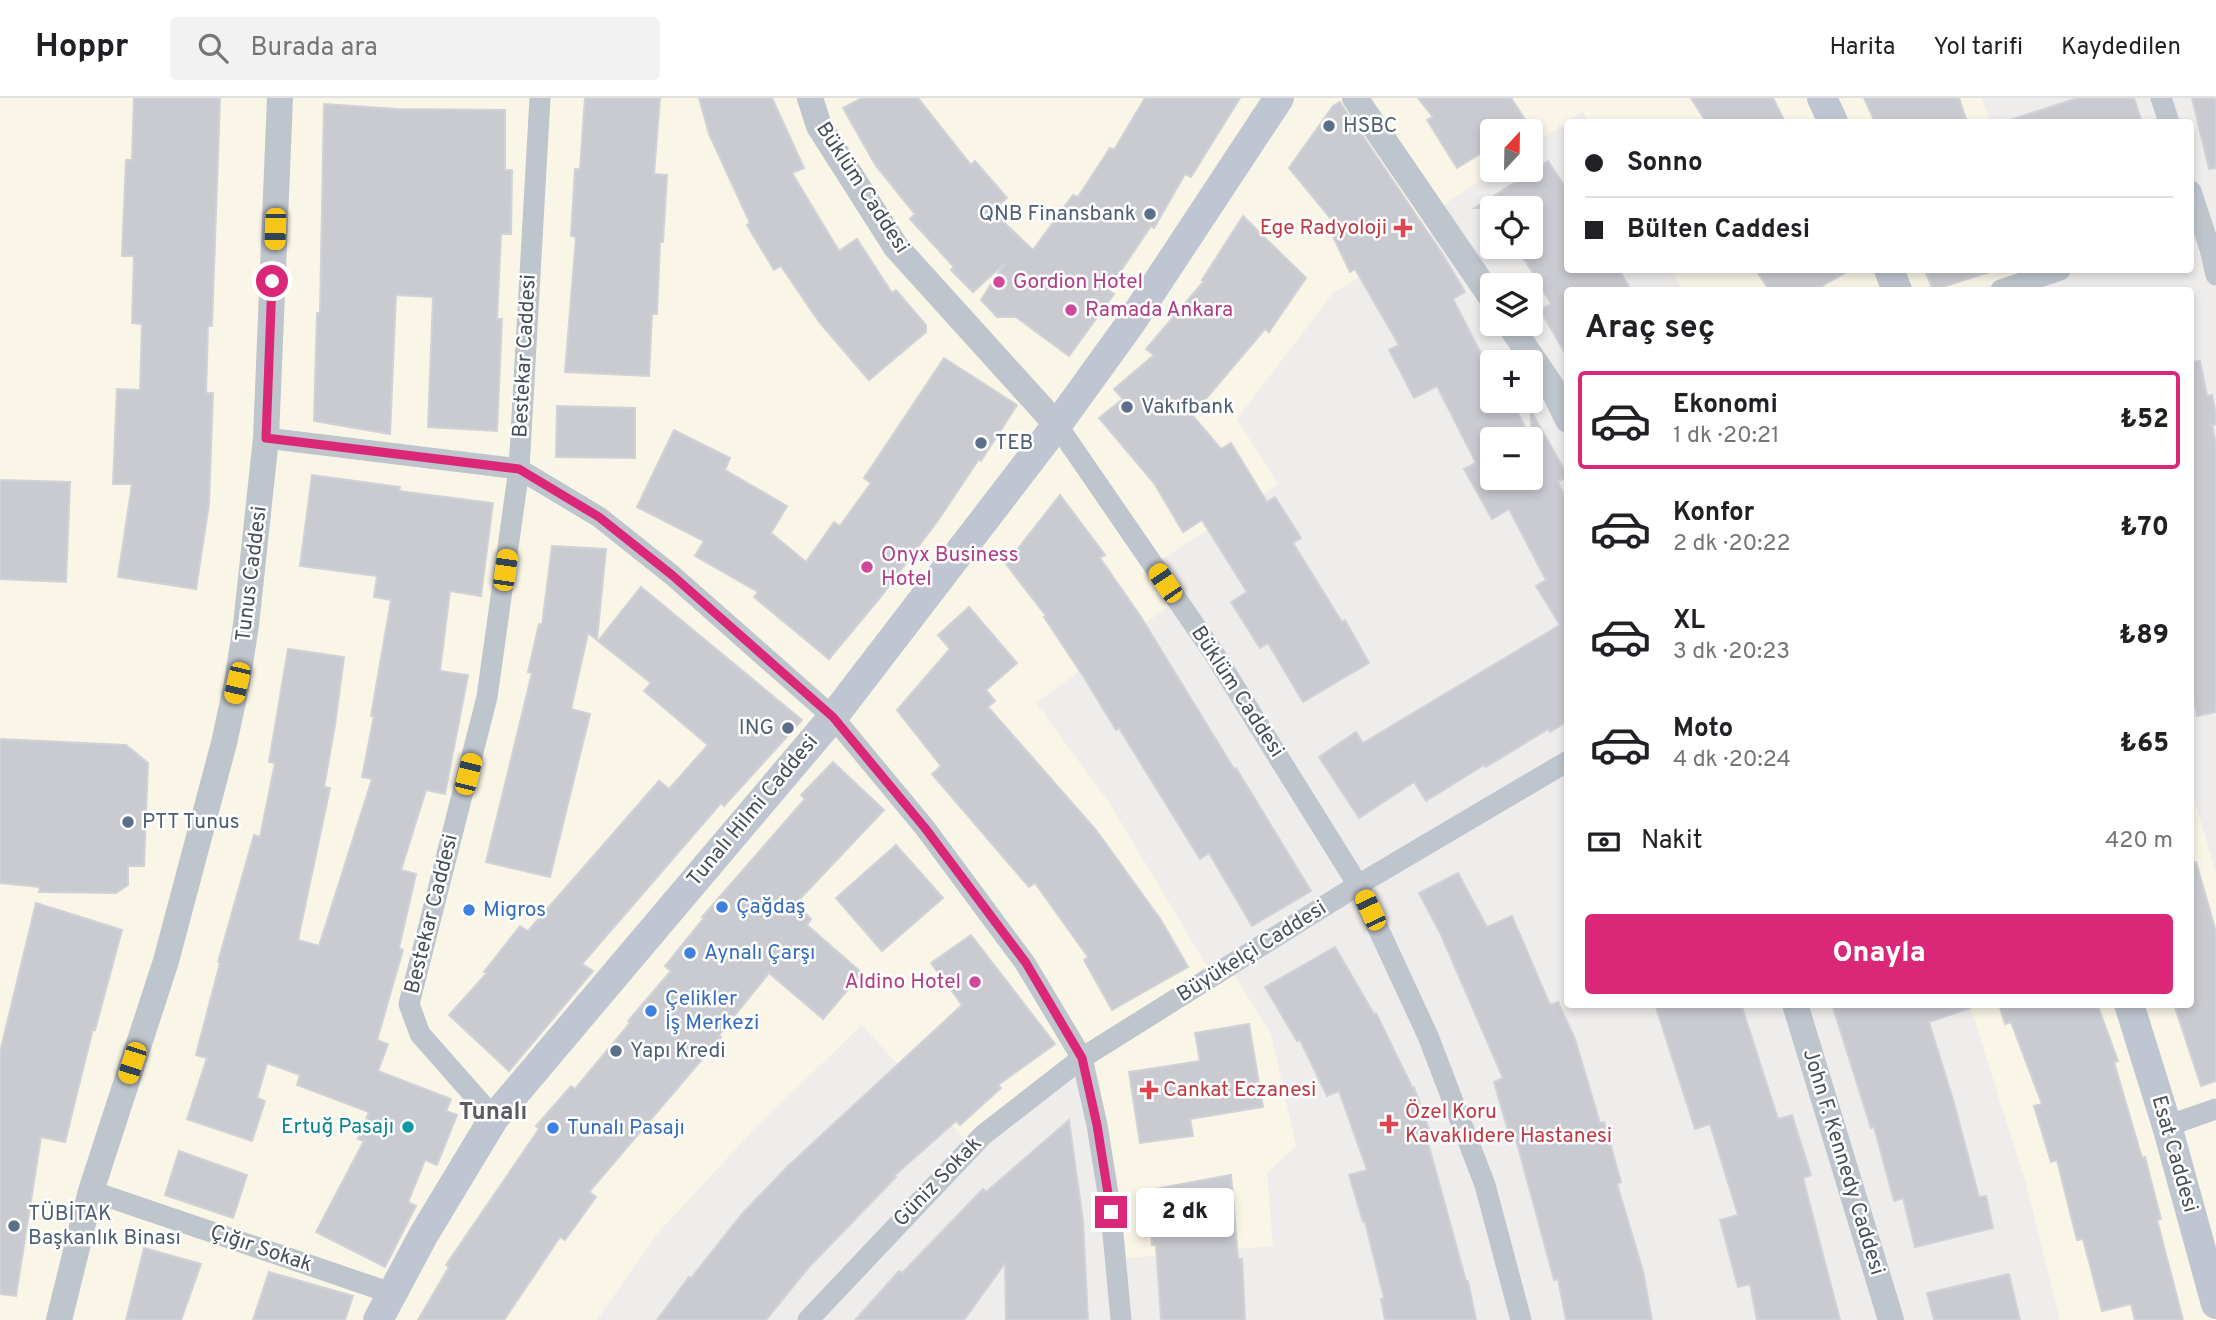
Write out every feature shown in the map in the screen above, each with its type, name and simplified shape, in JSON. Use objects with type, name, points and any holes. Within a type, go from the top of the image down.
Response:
[{"type":"main road","name":"Tunalı Hilmi Caddesi","points":[[378,1320],[424,1234],[495,1118],[833,717],[1057,425],[1130,324],[1279,98]]},
{"type":"main road","points":[[1822,98],[1832,119]]},
{"type":"main road","name":"Esat Caddesi","points":[[2130,1008],[2167,1126],[2216,1304]]},
{"type":"street","name":"Tunus Caddesi","points":[[58,1320],[91,1191],[166,961],[224,743],[237,683],[246,625],[266,438],[280,98]]},
{"type":"street","name":"Bestekar Caddesi","points":[[495,1118],[420,1034],[409,1004],[487,697],[519,469],[540,98]]},
{"type":"street","name":"Büklüm Caddesi","points":[[810,98],[819,126],[897,247],[1057,425],[1213,652],[1358,885],[1428,1036],[1485,1185],[1521,1320]]},
{"type":"street","points":[[1355,98],[1480,281]]},
{"type":"street","points":[[2161,98],[2168,119]]},
{"type":"street","points":[[2194,203],[2206,250],[2216,275]]},
{"type":"street","points":[[2010,287],[2051,273]]},
{"type":"street","points":[[1517,336],[1552,387],[1564,412]]},
{"type":"street","points":[[266,438],[519,469],[610,525],[672,575],[833,717],[925,828],[1026,963],[1082,1058],[1097,1125],[1111,1212],[1121,1320]]},
{"type":"street","name":"Büyükelçi Caddesi","points":[[1082,1058],[1358,885],[1564,763]]},
{"type":"street","name":"John F. Kennedy Caddesi","points":[[1796,1008],[1891,1320]]},
{"type":"street","name":"Güniz Sokak","points":[[808,1320],[983,1135],[1082,1058]]},
{"type":"street","points":[[2167,1126],[2216,1109]]},
{"type":"street","name":"Çığır Sokak","points":[[91,1191],[391,1293]]},
{"type":"shaded area","points":[[0,98],[1982,98],[1989,119],[1588,119],[1582,112],[1572,119],[1564,119],[1564,124],[1544,137],[1544,119],[1480,119],[1480,181],[1433,212],[1443,227],[1333,293],[1237,419],[1278,484],[1153,565],[1177,600],[1036,703],[1110,804],[1213,976],[1229,967],[1271,1034],[1296,1146],[1267,1173],[1273,1246],[1115,1259],[1082,1059],[972,1147],[862,1025],[757,1126],[657,1234],[597,1320],[0,1320]]},
{"type":"shaded area","points":[[1674,273],[2050,273],[2039,277],[2041,287],[1681,287]]},
{"type":"shaded area","points":[[2194,799],[2216,873],[2216,1320],[2060,1320],[2027,1187],[1971,1008],[2194,1008]]},
{"type":"building","points":[[134,98],[220,98],[212,326],[208,326],[206,393],[213,393],[209,504],[196,589],[118,577],[132,484],[113,484],[117,389],[140,390],[142,324],[132,323],[134,256],[122,256],[126,160],[132,160]]},
{"type":"building","points":[[585,98],[660,98],[654,174],[667,175],[663,242],[660,242],[657,314],[652,314],[649,376],[565,372],[576,237],[571,236],[575,169],[580,169]]},
{"type":"building","points":[[699,98],[772,98],[804,168],[792,173],[839,251],[857,239],[892,293],[896,290],[926,325],[926,332],[869,380],[819,322],[781,266],[774,270],[747,225],[750,223],[709,134]]},
{"type":"building","points":[[862,98],[918,98],[971,165],[975,161],[1007,198],[992,211],[1033,250],[1073,195],[1078,197],[1110,148],[1114,150],[1145,98],[1240,98],[1191,177],[1185,174],[1154,228],[1151,226],[1108,290],[1114,294],[1069,356],[1016,317],[997,317],[981,300],[1004,264],[973,292],[951,270],[954,267],[910,219],[915,214],[876,166],[843,108]]},
{"type":"building","points":[[1418,98],[1511,98],[1525,119],[1480,119],[1480,154],[1457,168],[1427,120],[1433,117]]},
{"type":"building","points":[[1691,98],[1773,98],[1784,119],[1704,119]]},
{"type":"building","points":[[1864,98],[1959,98],[1966,119],[1874,119]]},
{"type":"building","points":[[2078,98],[2134,98],[2141,119],[2013,119]]},
{"type":"building","points":[[2192,98],[2216,98],[2216,168],[2209,169]]},
{"type":"building","points":[[1340,102],[1465,292],[1453,299],[1480,352],[1480,413],[1518,413],[1525,427],[1480,427],[1480,490],[1543,490],[1543,432],[1564,469],[1564,478],[1558,482],[1564,495],[1564,723],[1550,732],[1548,729],[1426,801],[1414,782],[1359,818],[1319,757],[1356,732],[1363,743],[1560,625],[1536,586],[1546,580],[1509,509],[1492,519],[1464,469],[1476,463],[1437,386],[1414,398],[1389,350],[1399,345],[1355,269],[1350,272],[1327,224],[1332,220],[1289,168],[1333,106]]},
{"type":"building","points":[[324,104],[397,109],[505,110],[505,170],[512,170],[511,234],[501,234],[497,319],[502,319],[497,431],[428,427],[433,297],[396,295],[390,434],[314,421],[317,313],[320,313]]},
{"type":"building","points":[[1548,161],[1564,185],[1564,273],[1621,273],[1629,287],[1564,287],[1564,351],[1543,315],[1543,308],[1551,304],[1543,291],[1543,273],[1533,273],[1524,259],[1543,259],[1543,196],[1494,196],[1515,182],[1544,182],[1544,164]]},
{"type":"building","points":[[1243,216],[1306,278],[1269,332],[1265,329],[1192,415],[1221,449],[1231,443],[1267,502],[1275,497],[1301,538],[1293,543],[1342,622],[1345,620],[1369,663],[1303,702],[1268,643],[1260,648],[1231,602],[1247,592],[1202,520],[1183,532],[1154,483],[1099,418],[1123,399],[1114,389],[1154,355],[1146,349],[1204,281],[1202,280]]},
{"type":"building","points":[[1758,273],[1845,273],[1820,287],[1767,287]]},
{"type":"building","points":[[1926,273],[1986,273],[1942,287],[1932,287]]},
{"type":"building","points":[[944,358],[1017,405],[939,519],[880,598],[829,659],[754,597],[758,592],[695,556],[704,541],[637,507],[674,430],[730,458],[725,470],[787,506],[771,533],[806,562],[834,522],[840,526],[871,483],[864,478]]},
{"type":"building","points":[[2200,361],[2207,396],[2212,395],[2216,415],[2216,424],[2212,425],[2216,444],[2216,712],[2197,716],[2194,701],[2194,362]]},
{"type":"building","points":[[557,406],[635,408],[635,458],[556,457]]},
{"type":"building","points":[[1532,413],[1540,427],[1531,427]]},
{"type":"building","points":[[312,475],[400,487],[399,491],[493,503],[481,596],[450,591],[440,671],[468,675],[445,794],[426,790],[401,870],[416,874],[399,948],[403,950],[377,1040],[388,1044],[378,1071],[451,1099],[446,1111],[457,1115],[437,1165],[425,1160],[408,1202],[416,1206],[385,1267],[316,1232],[364,1141],[358,1139],[369,1112],[297,1085],[300,1075],[267,1063],[257,1098],[265,1101],[252,1141],[187,1119],[207,1058],[196,1055],[220,963],[218,962],[254,835],[260,837],[275,763],[269,762],[288,649],[344,657],[324,787],[330,788],[298,940],[319,946],[372,779],[362,777],[391,600],[374,597],[377,576],[300,566]]},
{"type":"building","points":[[0,480],[70,482],[66,582],[0,579]]},
{"type":"building","points":[[1060,495],[1105,555],[1100,558],[1141,617],[1311,891],[1252,926],[1209,853],[1200,859],[1119,728],[1116,730],[1044,617],[1046,616],[1006,564]]},
{"type":"building","points":[[552,546],[606,549],[597,640],[588,633],[571,709],[590,714],[550,877],[486,862],[532,673],[528,672],[539,624],[542,625]]},
{"type":"building","points":[[641,587],[802,720],[724,806],[721,803],[582,964],[593,971],[509,1071],[449,1015],[487,973],[484,972],[520,926],[528,931],[659,781],[669,789],[708,745],[644,691],[651,683],[598,641]]},
{"type":"building","points":[[969,607],[1017,663],[986,690],[995,701],[988,707],[1096,830],[1161,920],[1188,967],[1112,1010],[1084,960],[1088,957],[1035,883],[1029,887],[932,774],[941,766],[897,710],[950,649],[938,635]]},
{"type":"building","points":[[0,739],[126,745],[148,763],[144,866],[128,866],[128,885],[116,893],[39,892],[40,887],[0,883]]},
{"type":"building","points":[[833,762],[884,810],[796,903],[811,919],[807,925],[862,973],[823,1019],[769,973],[719,1035],[721,1037],[589,1192],[596,1197],[565,1240],[560,1237],[504,1320],[418,1320],[449,1267],[446,1265],[539,1129],[536,1126],[571,1086],[575,1089],[630,1023],[628,1021],[671,971],[665,966],[704,918],[702,917],[805,799],[801,795]]},
{"type":"building","points":[[896,845],[943,898],[882,951],[836,898]]},
{"type":"building","points":[[2194,862],[2216,932],[2216,1081],[2201,1086],[2175,1008],[2194,1008]]},
{"type":"building","points":[[1458,873],[1487,927],[1512,916],[1550,1005],[1558,1002],[1575,1039],[1600,1123],[1604,1122],[1621,1182],[1617,1184],[1643,1271],[1652,1320],[1566,1320],[1558,1279],[1554,1280],[1514,1132],[1509,1134],[1494,1082],[1503,1078],[1441,935],[1419,893]]},
{"type":"building","points":[[36,903],[122,930],[95,1030],[93,1029],[65,1142],[41,1137],[16,1296],[0,1294],[0,1052]]},
{"type":"building","points":[[971,935],[1055,1044],[998,1085],[1001,1088],[960,1125],[956,1121],[894,1176],[896,1177],[809,1267],[766,1320],[657,1320],[742,1214],[787,1167],[962,1005],[931,963]]},
{"type":"building","points":[[1335,947],[1374,1014],[1376,1013],[1414,1087],[1432,1138],[1427,1139],[1468,1281],[1476,1320],[1385,1320],[1381,1299],[1384,1298],[1365,1222],[1349,1175],[1367,1170],[1339,1091],[1327,1096],[1300,1040],[1297,1041],[1265,987]]},
{"type":"building","points":[[1656,1008],[1742,1008],[1778,1119],[1792,1115],[1811,1175],[1803,1178],[1840,1320],[1757,1320],[1750,1284],[1738,1287],[1720,1220],[1738,1215],[1710,1124],[1695,1129]]},
{"type":"building","points":[[1833,1008],[1970,1008],[1929,1022],[1979,1197],[1986,1196],[1993,1228],[1915,1247],[1903,1198],[1894,1201],[1874,1127],[1871,1128]]},
{"type":"building","points":[[2000,1008],[2098,1008],[2118,1061],[2114,1062],[2142,1158],[2145,1157],[2161,1219],[2157,1220],[2183,1320],[2135,1320],[2131,1304],[2102,1311],[2083,1239],[2077,1240],[2057,1160],[2051,1162],[2034,1106],[2042,1104],[2011,1022],[2005,1024]]},
{"type":"building","points":[[1249,1024],[1263,1107],[1190,1119],[1193,1136],[1140,1143],[1129,1072],[1200,1061],[1195,1033]]},
{"type":"building","points":[[1069,1120],[1083,1221],[1088,1320],[1006,1320],[1005,1263],[964,1320],[855,1320],[899,1271],[902,1273],[983,1189],[986,1192]]},
{"type":"building","points":[[179,1151],[247,1175],[233,1218],[165,1195]]},
{"type":"building","points":[[1231,1175],[1238,1259],[1242,1259],[1245,1320],[1161,1320],[1149,1190]]},
{"type":"building","points":[[144,1248],[201,1264],[181,1320],[126,1320]]},
{"type":"building","points":[[269,1272],[353,1296],[345,1320],[253,1320]]},
{"type":"building","points":[[2009,1274],[2020,1320],[1934,1320],[1927,1293]]},
{"type":"place","name":"HSBC","points":[[1329,126]]},
{"type":"place","name":"QNB Finansbank","points":[[1150,214]]},
{"type":"place","name":"Ege Radyoloji","points":[[1403,228]]},
{"type":"place","name":"Gordion Hotel","points":[[999,282]]},
{"type":"place","name":"Ramada Ankara","points":[[1071,310]]},
{"type":"place","name":"Vakıfbank","points":[[1127,407]]},
{"type":"place","name":"TEB","points":[[981,443]]},
{"type":"place","name":"Onyx Business Hotel","points":[[867,567]]},
{"type":"place","name":"ING","points":[[788,728]]},
{"type":"place","name":"PTT Tunus","points":[[128,822]]},
{"type":"place","name":"Çağdaş","points":[[722,907]]},
{"type":"place","name":"Migros","points":[[469,910]]},
{"type":"place","name":"Aynalı Çarşı","points":[[690,953]]},
{"type":"place","name":"Aldino Hotel","points":[[975,982]]},
{"type":"place","name":"Çelikler İş Merkezi","points":[[651,1011]]},
{"type":"place","name":"Yapı Kredi","points":[[616,1051]]},
{"type":"place","name":"Cankat Eczanesi","points":[[1149,1090]]},
{"type":"place","name":"Özel Koru Kavaklıdere Hastanesi","points":[[1389,1124]]},
{"type":"place","name":"Ertuğ Pasajı","points":[[408,1127]]},
{"type":"place","name":"Tunalı Pasajı","points":[[553,1128]]},
{"type":"place","name":"TÜBİTAK Başkanlık Binası","points":[[14,1226]]},
{"type":"district","name":"Tunalı","points":[[493,1113]]},
{"type":"route","points":[[272,281],[266,438],[519,469],[599,517],[672,575],[833,717],[925,828],[1026,963],[1082,1058],[1097,1125],[1111,1212]]}]
